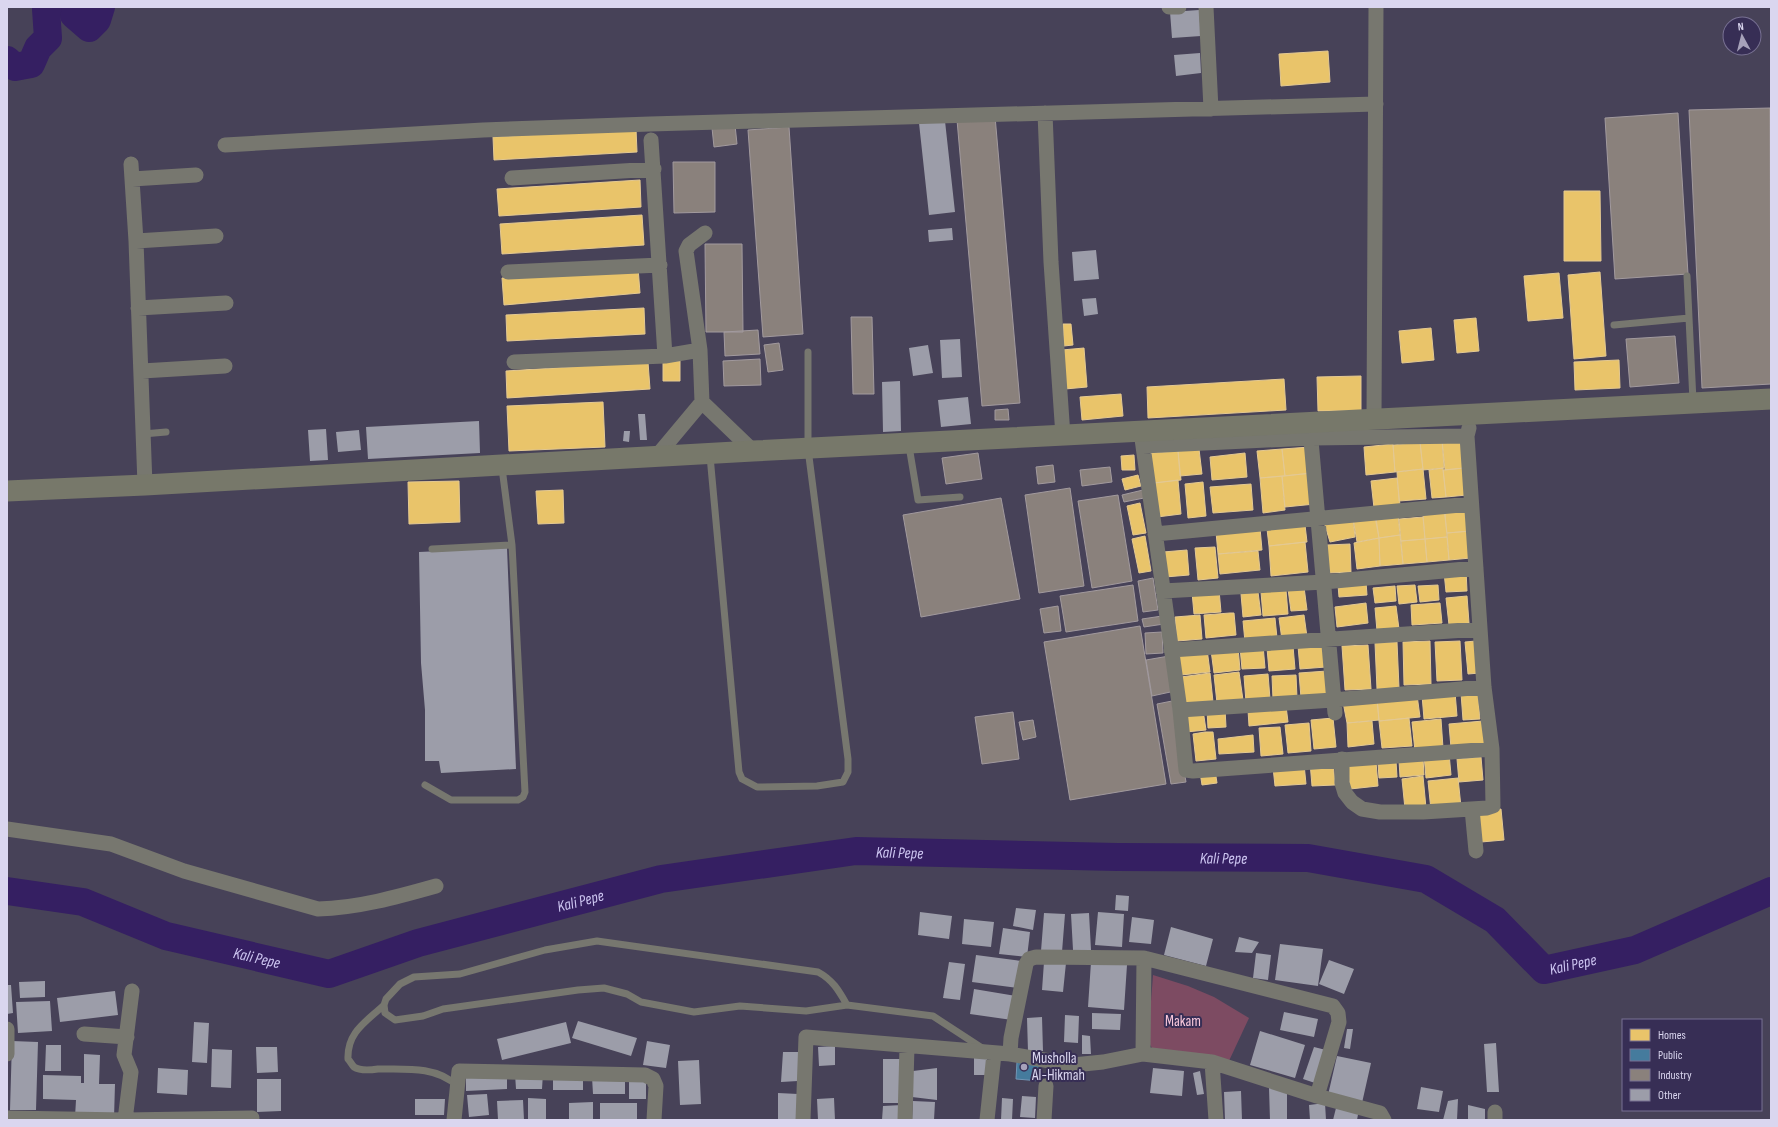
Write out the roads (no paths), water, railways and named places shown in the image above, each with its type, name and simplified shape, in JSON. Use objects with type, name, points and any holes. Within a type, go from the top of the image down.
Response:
[{"type":"main road","points":[[7,491],[502,466],[908,443],[1063,436],[1310,431],[1374,420],[1771,399]]},
{"type":"street","points":[[1169,8],[1180,7]]},
{"type":"street","points":[[1206,7],[1211,109]]},
{"type":"street","points":[[1374,420],[1376,7]]},
{"type":"street","points":[[225,145],[483,130],[1376,104]]},
{"type":"street","points":[[1045,113],[1051,262],[1063,436]]},
{"type":"street","points":[[651,140],[666,356]]},
{"type":"street","points":[[512,178],[654,169]]},
{"type":"street","points":[[145,485],[142,372],[132,172],[196,174]]},
{"type":"street","points":[[656,457],[702,402],[700,350],[686,251],[689,245],[705,233]]},
{"type":"street","points":[[136,242],[216,236]]},
{"type":"street","points":[[508,272],[660,264]]},
{"type":"street","points":[[138,308],[226,303]]},
{"type":"street","points":[[514,362],[666,356],[700,350]]},
{"type":"street","points":[[142,372],[225,366]]},
{"type":"street","points":[[702,402],[753,451]]},
{"type":"street","points":[[1310,431],[1334,707]]},
{"type":"street","points":[[1342,759],[1342,783],[1345,793],[1352,802],[1362,809],[1380,812],[1423,812],[1487,808],[1493,806],[1492,749],[1484,687],[1471,504],[1468,432],[1310,431],[1142,442],[1180,710],[1184,767],[1188,771],[1342,759],[1492,749]]},
{"type":"street","points":[[1155,534],[1471,504]]},
{"type":"street","points":[[1163,591],[1324,582],[1476,568]]},
{"type":"street","points":[[1171,650],[1480,629]]},
{"type":"street","points":[[1180,710],[1334,707],[1484,687]]},
{"type":"street","points":[[1472,809],[1476,850]]},
{"type":"street","points":[[7,829],[111,844],[184,871],[318,909],[336,908],[396,897],[436,886]]},
{"type":"street","points":[[1010,1054],[1011,1038],[1024,971],[1029,959],[1036,957],[1144,958],[1333,1006],[1338,1013],[1339,1022],[1317,1096]]},
{"type":"street","points":[[1143,1054],[1144,958]]},
{"type":"street","points":[[125,1120],[131,1072],[124,1055],[132,991]]},
{"type":"street","points":[[7,1029],[7,1054]]},
{"type":"street","points":[[84,1034],[126,1037]]},
{"type":"street","points":[[802,1120],[806,1038],[994,1054],[1010,1054],[1073,1065],[1104,1062],[1143,1054],[1212,1062],[1317,1096],[1380,1113],[1384,1120]]},
{"type":"street","points":[[905,1120],[907,1046]]},
{"type":"street","points":[[987,1120],[994,1054]]},
{"type":"street","points":[[1212,1062],[1216,1120]]},
{"type":"street","points":[[454,1120],[459,1071],[645,1075],[653,1079],[656,1086],[654,1120]]},
{"type":"street","points":[[1044,1120],[1046,1086]]},
{"type":"street","points":[[7,1118],[125,1120],[252,1118]]},
{"type":"lane","points":[[1687,276],[1693,403]]},
{"type":"lane","points":[[1614,325],[1689,318]]},
{"type":"lane","points":[[710,454],[739,772],[742,779],[757,787],[818,786],[843,782],[848,772],[848,759],[808,448],[808,352]]},
{"type":"lane","points":[[143,434],[166,432]]},
{"type":"lane","points":[[908,443],[918,500],[960,498]]},
{"type":"lane","points":[[425,785],[451,800],[518,800],[523,797],[525,792],[512,545],[502,466]]},
{"type":"lane","points":[[432,549],[512,545]]},
{"type":"lane","points":[[847,1006],[840,991],[829,979],[818,972],[596,941],[545,950],[460,974],[414,977],[400,984],[386,999],[384,1005],[385,1013],[395,1020],[423,1016],[443,1009],[578,990],[604,988],[627,994],[641,1002],[694,1012],[740,1006],[806,1011],[847,1006],[933,1016],[958,1034],[994,1054]]},
{"type":"lane","points":[[384,1005],[355,1032],[350,1040],[348,1059],[354,1067],[364,1070],[403,1069],[429,1072],[451,1079],[457,1086]]},
{"type":"waterway","points":[[7,60],[15,67],[31,64],[38,48],[48,38],[46,9],[48,7]]},
{"type":"waterway","points":[[75,7],[74,15],[89,28],[97,20],[101,7]]},
{"type":"waterway","name":"Kali Pepe","points":[[7,891],[83,902],[166,936],[329,974],[418,943],[661,879],[856,851],[1117,857],[1308,858],[1426,879],[1495,920],[1544,970],[1635,950],[1771,891]]},
{"type":"place","name":"Musholla Al-Hikmah","points":[[1024,1067]]},
{"type":"park label","name":"Makam","points":[[1183,1021]]}]
